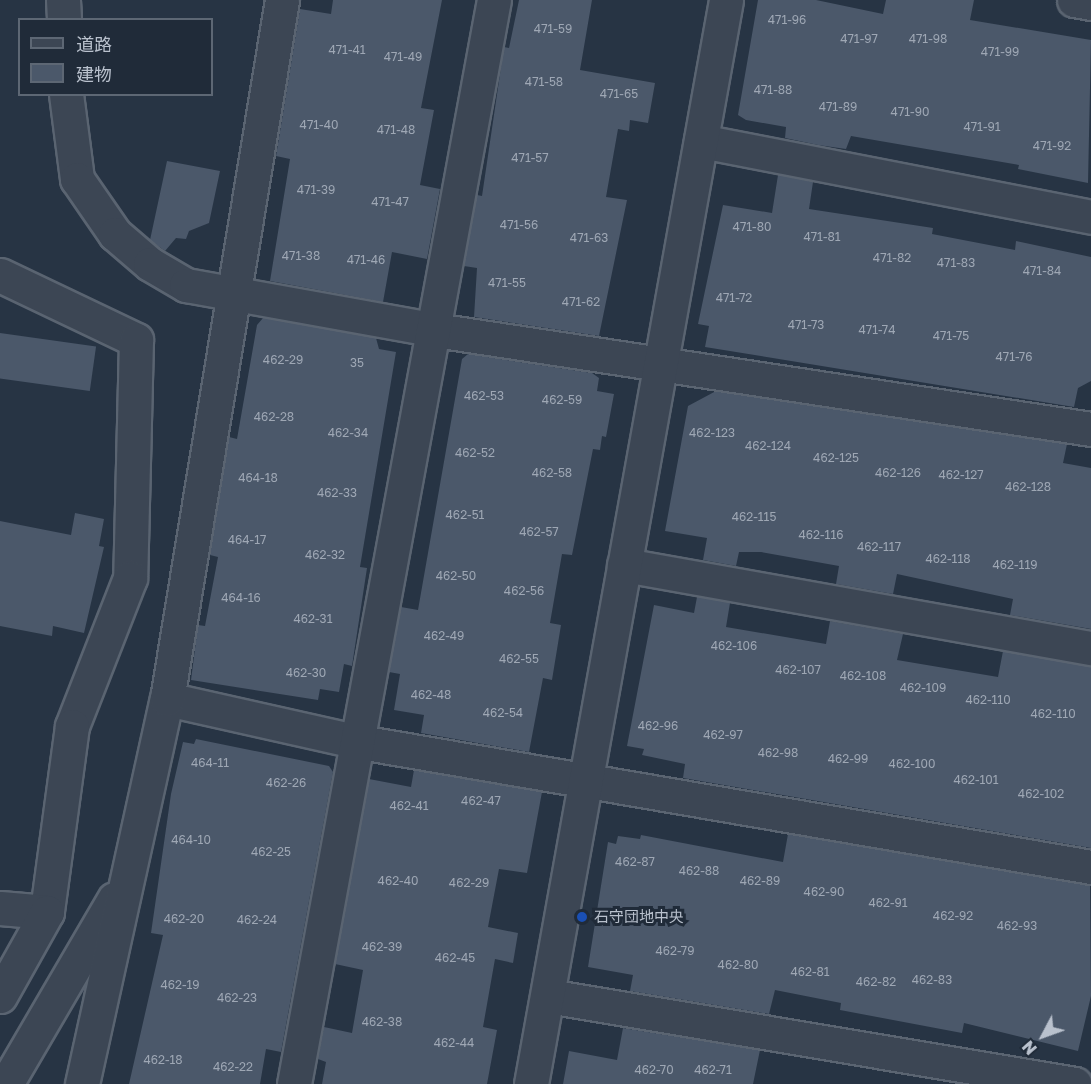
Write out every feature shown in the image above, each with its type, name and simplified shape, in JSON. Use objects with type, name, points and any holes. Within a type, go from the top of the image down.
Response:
[{"type":"street","points":[[63,0],[64,18]]},
{"type":"street","points":[[82,1084],[167,699],[282,0]]},
{"type":"street","points":[[294,1084],[360,742],[494,0]]},
{"type":"street","points":[[531,1084],[548,996],[582,779],[661,365],[726,0]]},
{"type":"street","points":[[1074,0],[1091,3]]},
{"type":"street","points":[[66,96],[77,179],[115,234],[150,264],[186,285],[435,330],[1091,429]]},
{"type":"street","points":[[701,141],[1091,217]]},
{"type":"street","points":[[0,275],[136,340],[130,578],[72,726],[46,912],[0,996]]},
{"type":"street","points":[[624,565],[1091,648]]},
{"type":"street","points":[[167,699],[360,742],[1091,867]]},
{"type":"street","points":[[6,1084],[130,870]]},
{"type":"street","points":[[0,908],[46,912]]},
{"type":"street","points":[[548,996],[1075,1084]]},
{"type":"building","points":[[333,0],[442,0],[421,108],[434,110],[420,185],[440,189],[427,259],[392,252],[383,302],[270,281],[290,159],[276,156],[300,9],[331,14]]},
{"type":"building","points":[[519,0],[592,0],[580,70],[655,83],[648,123],[630,120],[629,131],[618,129],[606,197],[627,200],[599,336],[474,317],[477,268],[464,266],[477,195],[482,196],[504,47],[509,48]]},
{"type":"building","points":[[758,0],[816,0],[883,14],[886,0],[974,0],[970,20],[1091,40],[1088,183],[1018,169],[1019,165],[851,136],[846,149],[818,145],[785,138],[786,127],[746,120],[738,115]]},
{"type":"building","points":[[167,161],[220,171],[209,223],[189,231],[186,239],[176,238],[165,251],[150,240]]},
{"type":"building","points":[[778,175],[813,182],[809,209],[933,228],[932,234],[1015,250],[1016,241],[1091,257],[1091,381],[1078,388],[1074,407],[705,347],[709,326],[698,324],[723,205],[772,213]]},
{"type":"building","points":[[263,318],[376,338],[379,349],[396,352],[360,567],[367,568],[352,666],[344,664],[339,692],[320,689],[318,700],[191,680],[198,625],[205,626],[218,557],[210,555],[229,437],[237,439],[257,325]]},
{"type":"building","points":[[0,333],[96,346],[90,391],[0,378]]},
{"type":"building","points":[[468,354],[592,373],[599,378],[597,391],[614,394],[606,437],[602,436],[600,450],[593,449],[572,555],[562,554],[550,623],[561,625],[552,680],[543,678],[529,752],[421,733],[424,715],[394,710],[400,674],[389,672],[401,607],[418,610],[462,359]]},
{"type":"building","points":[[716,391],[1067,444],[1063,463],[1091,468],[1091,629],[1010,615],[1013,599],[897,574],[893,594],[836,584],[839,566],[761,552],[739,552],[736,566],[703,560],[707,538],[665,531],[688,406]]},
{"type":"building","points":[[75,513],[104,519],[99,546],[104,547],[84,633],[53,626],[52,636],[0,626],[0,521],[71,535]]},
{"type":"building","points":[[697,597],[730,603],[726,627],[826,644],[830,621],[903,634],[897,660],[998,677],[1003,651],[1091,666],[1091,848],[683,778],[685,764],[642,755],[644,749],[627,746],[654,605],[694,613]]},
{"type":"building","points":[[196,739],[329,766],[333,772],[281,1052],[266,1049],[260,1084],[129,1084],[163,935],[151,933],[171,794],[183,742],[194,744]]},
{"type":"building","points":[[414,770],[542,792],[527,873],[499,869],[488,927],[518,933],[513,963],[495,959],[483,1027],[497,1030],[487,1084],[322,1084],[326,1062],[318,1059],[324,1027],[352,1033],[363,970],[335,964],[369,779],[411,787]]},
{"type":"building","points":[[788,834],[1090,885],[1091,996],[1078,1051],[964,1023],[962,1033],[840,1010],[841,1003],[775,990],[769,1014],[630,991],[633,975],[588,967],[608,842],[616,844],[618,836],[640,839],[641,835],[783,862]]},
{"type":"building","points":[[623,1028],[760,1050],[753,1084],[563,1084],[569,1051],[617,1060]]},
{"type":"place","name":"石守団地中央","points":[[582,917]]}]
